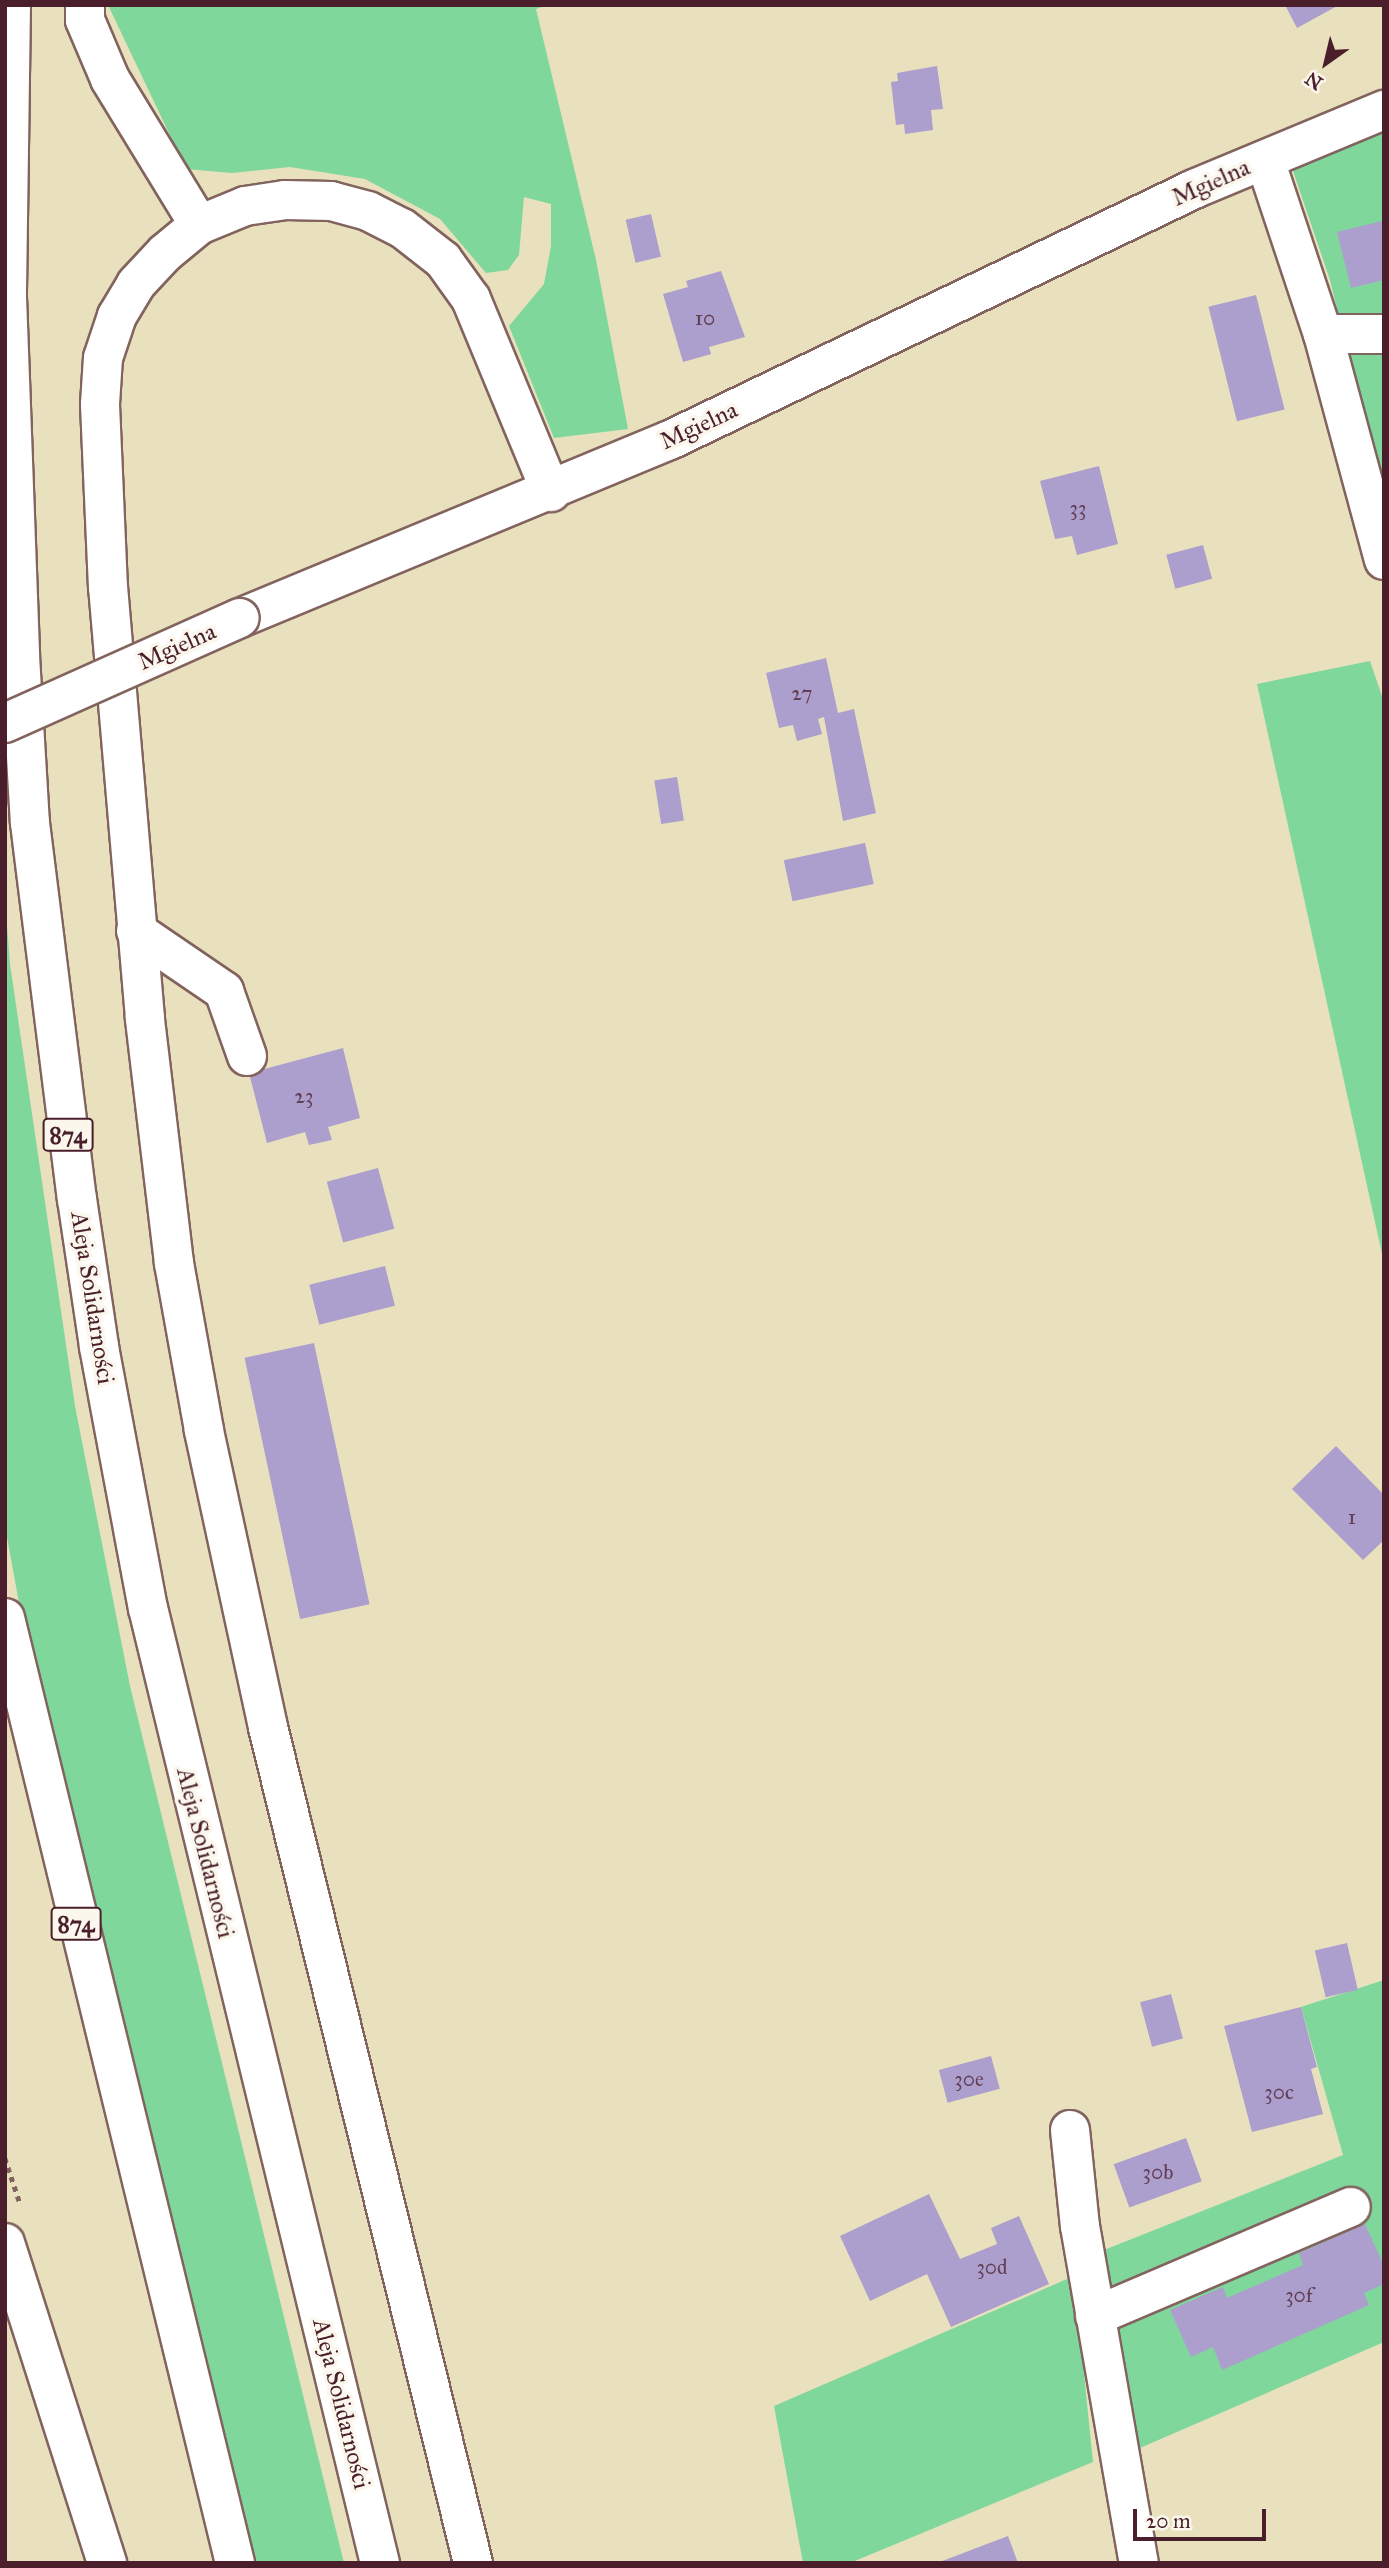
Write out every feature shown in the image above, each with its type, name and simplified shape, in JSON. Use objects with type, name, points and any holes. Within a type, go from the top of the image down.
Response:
[{"type":"street","name":"Aleja Solidarności","points":[[11,5],[7,297],[18,628],[30,822],[77,1199],[99,1348],[151,1622],[380,2563]]},
{"type":"street","points":[[85,5],[85,20],[110,79],[199,225]]},
{"type":"street","name":"Mgielna","points":[[5,723],[240,618],[551,492],[670,440],[1265,160],[1384,110]]},
{"type":"street","points":[[1265,160],[1323,334],[1384,560]]},
{"type":"street","points":[[473,2563],[268,1727],[209,1457],[174,1263],[136,931],[108,588],[100,404],[103,358],[117,316],[136,284],[199,225],[245,206],[285,200],[331,201],[368,211],[402,228],[443,260],[471,299],[551,492]]},
{"type":"street","points":[[1323,334],[1384,334]]},
{"type":"street","points":[[136,931],[224,991],[247,1055]]},
{"type":"street","name":"874","points":[[5,1618],[235,2563]]},
{"type":"street","points":[[1070,2130],[1095,2316],[1139,2563]]},
{"type":"street","points":[[1095,2316],[1351,2207]]},
{"type":"street","points":[[5,2244],[107,2563]]},
{"type":"green space","points":[[108,5],[548,5],[536,9],[596,260],[628,429],[554,438],[509,326],[544,284],[551,246],[551,204],[524,197],[519,255],[508,270],[486,273],[440,219],[365,179],[290,167],[232,173],[186,169]]},
{"type":"green space","points":[[1384,127],[1384,480],[1378,483],[1330,280],[1292,168]]},
{"type":"green space","points":[[1370,661],[1384,702],[1384,1263],[1257,684]]},
{"type":"green space","points":[[5,898],[10,964],[75,1406],[130,1686],[344,2563],[249,2563],[21,1614],[5,1526]]},
{"type":"green space","points":[[1384,1980],[1384,2342],[1140,2448],[1104,2250],[1343,2155],[1301,2007]]},
{"type":"green space","points":[[1074,2276],[1093,2462],[850,2563],[803,2563],[774,2406]]},
{"type":"building","points":[[1285,5],[1339,5],[1297,28]]},
{"type":"building","points":[[937,66],[943,109],[931,110],[933,130],[905,134],[904,124],[896,125],[891,82],[898,81],[897,73]]},
{"type":"building","points":[[651,214],[661,257],[636,263],[626,220]]},
{"type":"building","points":[[1382,221],[1384,280],[1351,288],[1337,232]]},
{"type":"building","points":[[721,271],[745,337],[709,347],[711,354],[683,362],[663,294],[688,287],[686,281]]},
{"type":"building","points":[[1256,295],[1285,409],[1237,421],[1208,307]]},
{"type":"building","points":[[1099,466],[1118,544],[1077,555],[1072,536],[1055,539],[1040,481]]},
{"type":"building","points":[[1203,545],[1212,579],[1175,589],[1166,555]]},
{"type":"building","points":[[826,658],[838,713],[854,709],[876,813],[843,821],[824,717],[818,719],[822,734],[797,741],[793,725],[779,728],[766,673]]},
{"type":"building","points":[[677,777],[684,820],[661,824],[654,781]]},
{"type":"building","points":[[865,843],[874,884],[793,901],[784,860]]},
{"type":"building","points":[[343,1048],[360,1118],[328,1127],[332,1140],[309,1145],[305,1132],[267,1143],[249,1073]]},
{"type":"building","points":[[378,1168],[394,1229],[343,1243],[327,1182]]},
{"type":"building","points":[[385,1266],[395,1306],[319,1325],[309,1285]]},
{"type":"building","points":[[314,1343],[370,1604],[300,1619],[245,1358]]},
{"type":"building","points":[[1336,1446],[1384,1495],[1384,1540],[1363,1560],[1292,1489]]},
{"type":"building","points":[[1347,1943],[1358,1990],[1326,1997],[1315,1950]]},
{"type":"building","points":[[1171,1994],[1183,2038],[1152,2047],[1140,2002]]},
{"type":"building","points":[[1301,2007],[1317,2067],[1311,2069],[1323,2114],[1252,2132],[1224,2026]]},
{"type":"building","points":[[991,2056],[1000,2089],[948,2103],[939,2070]]},
{"type":"building","points":[[1186,2138],[1202,2181],[1129,2208],[1114,2164]]},
{"type":"building","points":[[929,2194],[960,2259],[997,2244],[991,2228],[1019,2216],[1049,2284],[951,2327],[927,2274],[870,2301],[840,2236]]},
{"type":"building","points":[[1365,2224],[1384,2266],[1384,2284],[1364,2293],[1369,2305],[1222,2370],[1213,2347],[1191,2357],[1170,2310],[1223,2287],[1227,2298],[1303,2265],[1299,2253]]},
{"type":"building","points":[[1008,2536],[1018,2563],[937,2563]]}]
